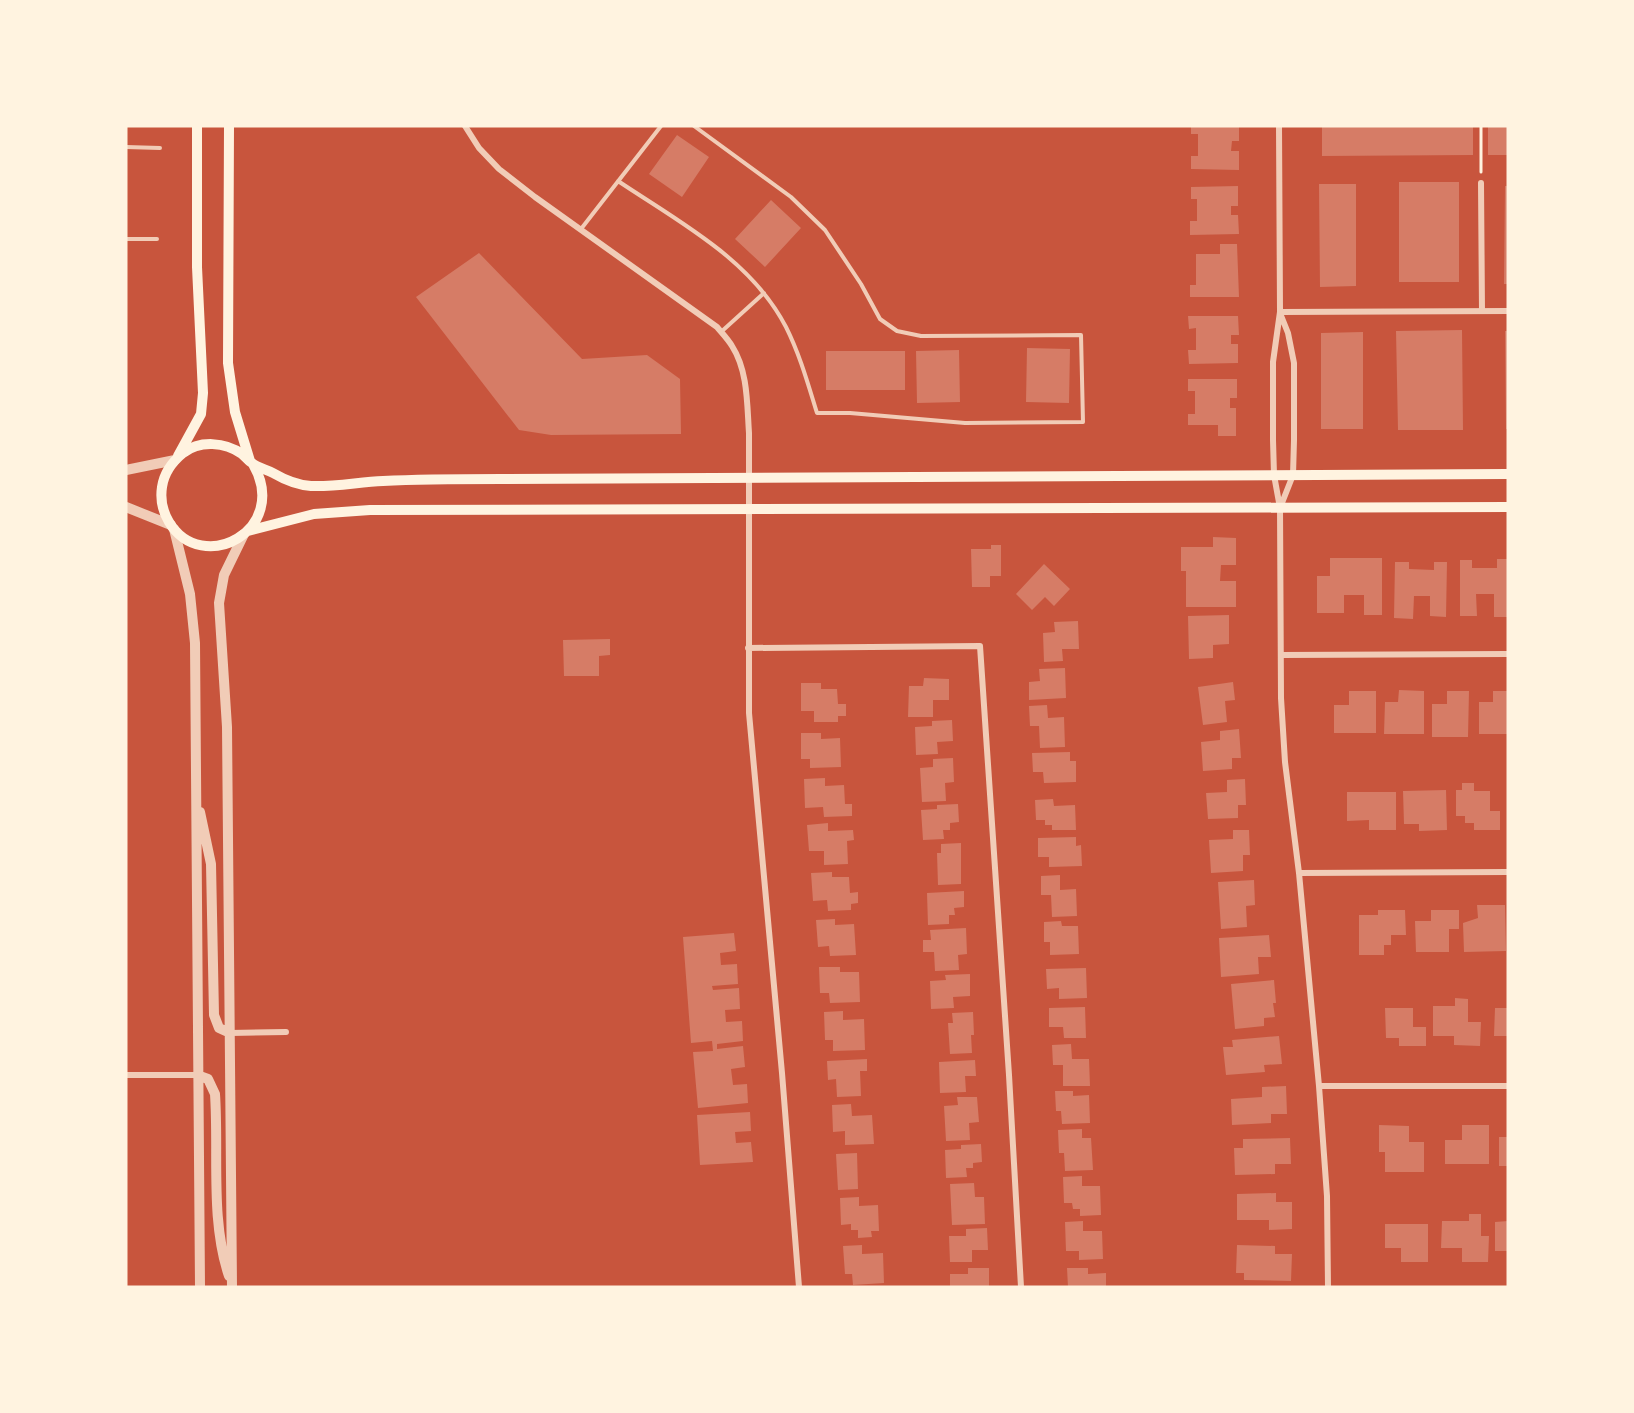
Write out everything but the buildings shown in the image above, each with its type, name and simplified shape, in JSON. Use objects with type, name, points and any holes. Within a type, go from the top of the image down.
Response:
[{"type":"main road","points":[[197,126],[197,267],[203,393],[201,414],[164,478],[162,490],[163,508],[173,527],[192,542],[214,546],[225,544],[246,533],[314,514],[370,510],[1508,507]]},
{"type":"main road","points":[[229,126],[228,363],[235,412],[251,462],[262,486],[263,498],[255,521],[246,533]]},
{"type":"main road","points":[[176,459],[192,448],[210,444],[234,449],[251,462],[292,483],[312,486],[413,480],[1508,474]]},
{"type":"street","points":[[465,126],[479,148],[499,169],[721,332],[732,346],[740,364],[746,389],[749,433],[748,648],[751,744],[783,1084],[799,1287]]},
{"type":"street","points":[[1279,126],[1280,312],[1273,362],[1274,475],[1280,508],[1284,762],[1299,873],[1319,1086],[1327,1196],[1328,1287]]},
{"type":"street","points":[[1481,183],[1482,311]]},
{"type":"street","points":[[1280,312],[1508,311]]},
{"type":"street","points":[[1280,312],[1288,333],[1294,363],[1293,475],[1280,508]]},
{"type":"street","points":[[126,470],[176,459]]},
{"type":"street","points":[[126,507],[173,527],[193,614],[200,1287]]},
{"type":"street","points":[[232,1286],[226,727],[219,603],[224,575],[246,533]]},
{"type":"street","points":[[748,648],[980,646],[1021,1287]]},
{"type":"street","points":[[1281,655],[1508,654]]},
{"type":"street","points":[[196,794],[211,864],[214,1015],[219,1028],[230,1033],[286,1032]]},
{"type":"street","points":[[1299,873],[1508,872]]},
{"type":"street","points":[[126,1075],[197,1075],[208,1079],[215,1094],[219,1229],[223,1259],[232,1286]]},
{"type":"street","points":[[1319,1086],[1508,1086]]},
{"type":"lane","points":[[580,230],[661,126]]},
{"type":"lane","points":[[618,181],[727,255],[764,293],[784,325],[801,360],[817,413],[850,413],[965,423],[1083,422],[1081,335],[921,336],[897,332],[880,319],[861,284],[825,230],[790,197],[694,126]]},
{"type":"lane","points":[[126,147],[160,148]]},
{"type":"lane","points":[[126,239],[157,239]]},
{"type":"lane","points":[[721,332],[764,293]]},
{"type":"path","points":[[1481,126],[1481,183]]}]
